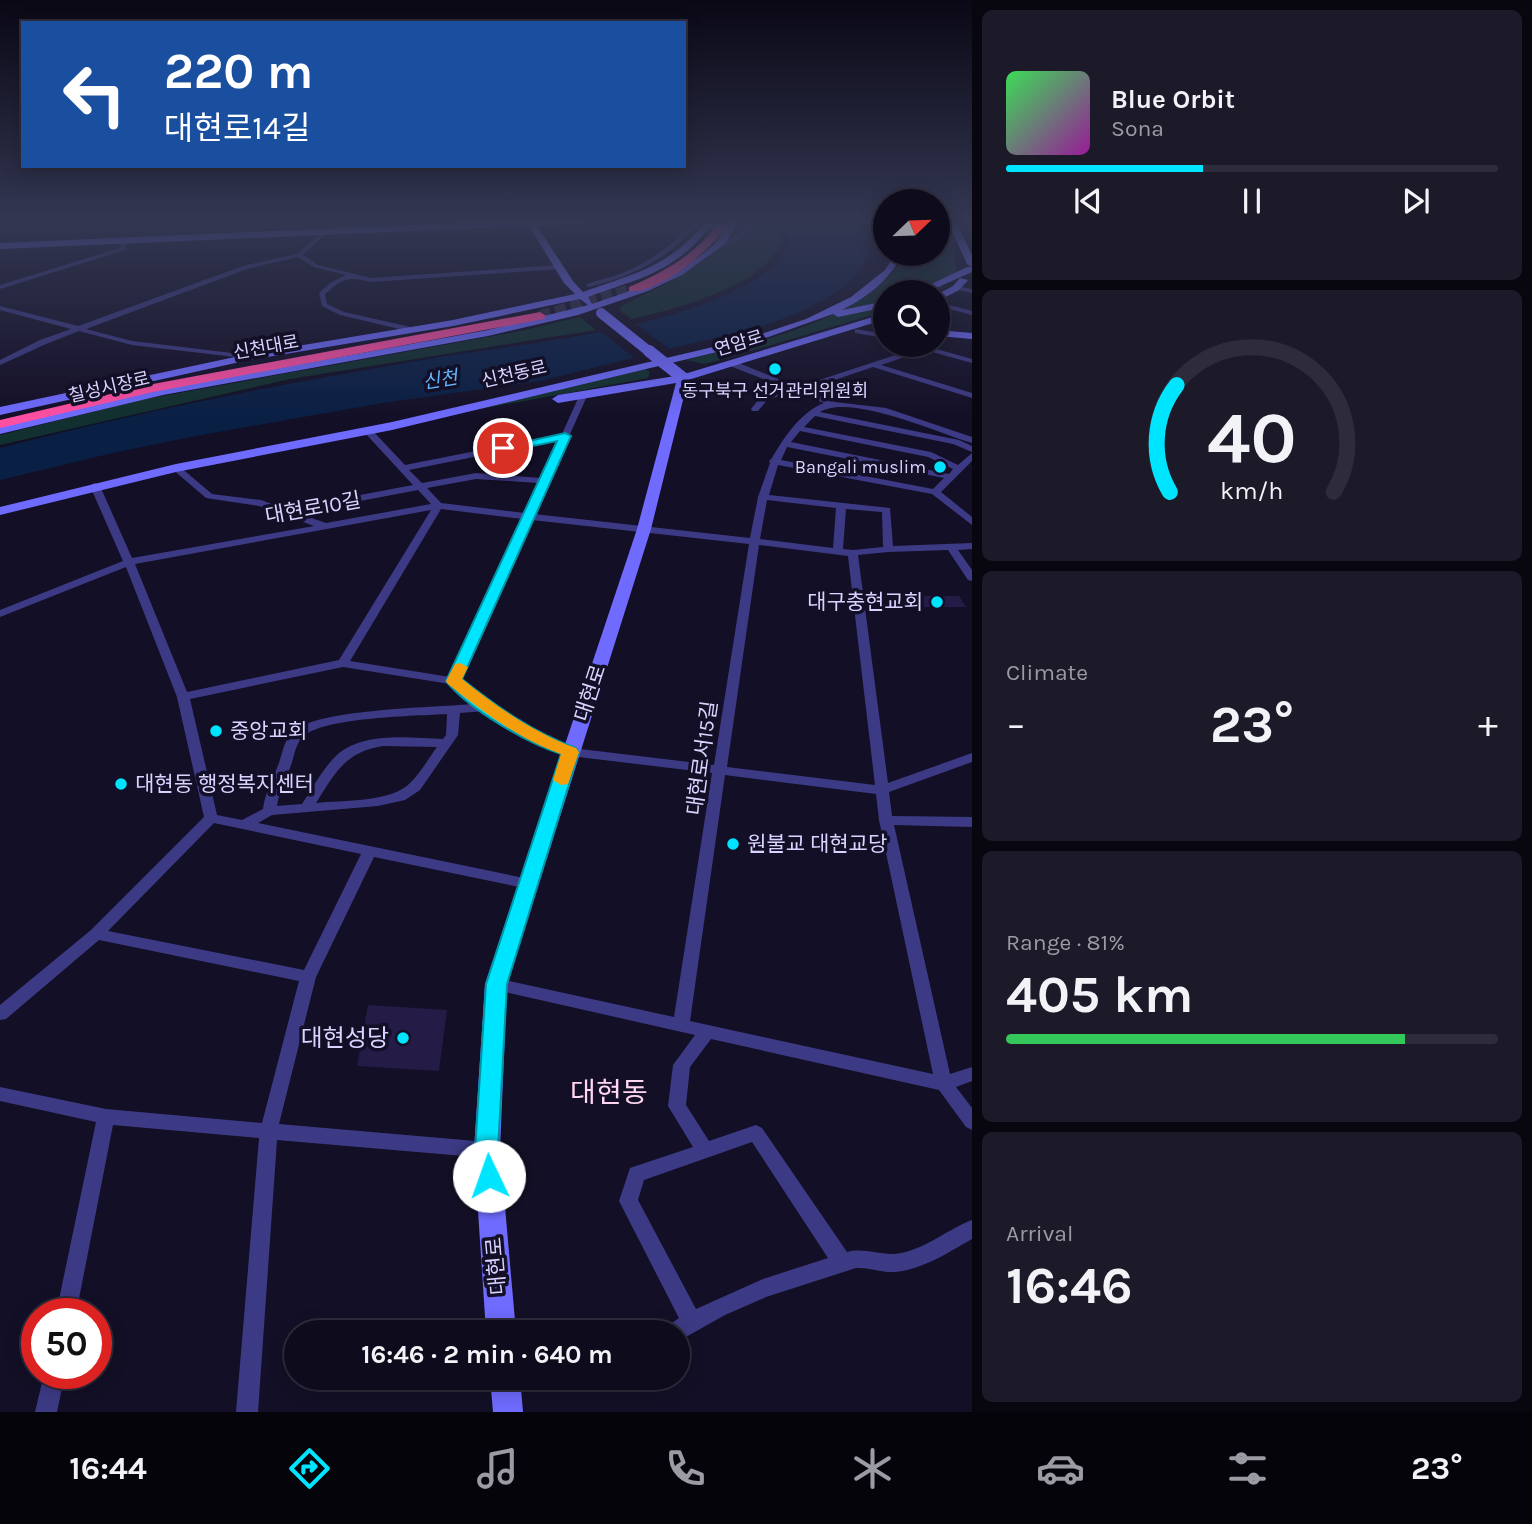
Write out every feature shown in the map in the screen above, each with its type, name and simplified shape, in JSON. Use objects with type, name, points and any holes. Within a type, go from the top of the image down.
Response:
[{"type":"highway","points":[[629,288],[634,286]]},
{"type":"highway","name":"신천대로","points":[[0,424],[220,375],[260,361],[538,314]]},
{"type":"highway","points":[[260,361],[412,330]]},
{"type":"highway","points":[[260,361],[389,350]]},
{"type":"highway","name":"신천대로","points":[[0,418],[220,375]]},
{"type":"main road","points":[[538,314],[564,297],[568,286]]},
{"type":"main road","points":[[572,286],[598,312],[683,378]]},
{"type":"main road","points":[[601,286],[629,288]]},
{"type":"main road","points":[[412,330],[538,314],[598,312],[632,286]]},
{"type":"main road","points":[[557,302],[636,286]]},
{"type":"main road","name":"신천동로","points":[[0,501],[168,461],[325,432],[536,388],[737,339],[821,314],[861,286]]},
{"type":"main road","name":"신천동로","points":[[0,511],[95,486],[368,431],[719,349],[773,334],[821,314],[871,286]]},
{"type":"main road","points":[[950,291],[956,288]]},
{"type":"main road","points":[[821,314],[873,306]]},
{"type":"main road","name":"칠성시장로","points":[[0,430],[220,375],[389,350],[538,314]]},
{"type":"main road","name":"연암로","points":[[368,431],[683,378],[873,322]]},
{"type":"main road","points":[[860,327],[873,330]]},
{"type":"main road","points":[[950,334],[970,335]]},
{"type":"main road","name":"칠성시장로","points":[[0,411],[180,372],[260,361]]},
{"type":"main road","name":"대현로","points":[[500,1320],[486,1150],[496,984],[644,530],[683,378]]},
{"type":"main road","points":[[508,1412],[511,1390]]},
{"type":"street","points":[[0,363],[20,351],[75,329],[193,286]]},
{"type":"street","points":[[330,286],[321,294],[324,305],[342,314],[412,330]]},
{"type":"street","points":[[956,288],[972,291]]},
{"type":"street","points":[[950,307],[972,313]]},
{"type":"street","points":[[0,308],[132,343],[260,361]]},
{"type":"street","points":[[950,355],[972,359]]},
{"type":"street","points":[[755,409],[765,397],[800,389],[898,357]]},
{"type":"street","points":[[733,364],[833,404],[883,410],[972,440]]},
{"type":"street","points":[[874,365],[972,396]]},
{"type":"street","points":[[454,681],[584,394]]},
{"type":"street","name":"대현로서15길","points":[[681,1025],[762,496],[773,461],[797,428],[819,406],[833,404]]},
{"type":"street","points":[[814,413],[957,442],[972,449]]},
{"type":"street","points":[[959,435],[972,427]]},
{"type":"street","points":[[797,428],[931,455],[959,469]]},
{"type":"street","points":[[855,478],[889,428]]},
{"type":"street","points":[[343,663],[438,506],[368,431]]},
{"type":"street","points":[[404,468],[565,436]]},
{"type":"street","points":[[785,444],[951,477]]},
{"type":"street","points":[[935,492],[972,456]]},
{"type":"street","points":[[773,461],[935,492],[972,522]]},
{"type":"street","points":[[176,468],[209,496],[261,503],[324,526]]},
{"type":"street","points":[[286,512],[485,475],[545,481]]},
{"type":"street","points":[[95,486],[129,562],[183,697],[211,818]]},
{"type":"street","points":[[762,496],[887,510],[888,549]]},
{"type":"street","points":[[838,551],[841,505]]},
{"type":"street","name":"대현로10길","points":[[0,614],[129,562],[438,506],[838,551],[972,546]]},
{"type":"street","points":[[952,548],[972,578]]},
{"type":"street","points":[[853,552],[886,820],[944,1084],[972,1122]]},
{"type":"street","points":[[183,697],[343,663],[454,681],[487,707],[545,743],[570,752],[882,790],[972,757]]},
{"type":"street","points":[[269,811],[272,787],[285,763],[290,746],[300,731],[312,724],[334,719],[487,707]]},
{"type":"street","points":[[244,825],[269,811],[378,802],[400,797],[415,787],[452,735],[454,709]]},
{"type":"street","points":[[306,808],[340,760],[350,751],[365,745],[446,743]]},
{"type":"street","points":[[211,818],[529,884]]},
{"type":"street","points":[[0,1014],[96,934],[211,818]]},
{"type":"street","points":[[886,820],[972,822]]},
{"type":"street","points":[[247,1412],[269,1130],[308,977],[370,851]]},
{"type":"street","points":[[96,934],[308,977]]},
{"type":"street","points":[[496,984],[944,1084],[972,1086]]},
{"type":"street","points":[[705,1150],[677,1106],[682,1065],[707,1031]]},
{"type":"street","points":[[944,1084],[972,1074]]},
{"type":"street","points":[[0,1094],[106,1117],[486,1150]]},
{"type":"street","points":[[69,1298],[106,1117]]},
{"type":"street","points":[[681,1320],[628,1201],[636,1174],[705,1150],[756,1133],[843,1264]]},
{"type":"street","points":[[690,1323],[707,1312],[783,1282],[860,1258],[894,1264],[942,1246],[972,1229]]},
{"type":"street","points":[[46,1412],[51,1389]]},
{"type":"green space","points":[[662,286],[733,286],[700,300],[631,319],[619,310],[621,306]]},
{"type":"green space","points":[[873,289],[873,315],[704,364],[686,360],[776,336],[838,312]]},
{"type":"green space","points":[[580,317],[596,330],[290,379],[0,445],[0,435],[140,400],[521,331]]},
{"type":"green space","points":[[645,369],[650,372],[648,378],[448,415]]},
{"type":"water","name":"신천","points":[[844,286],[806,309],[763,326],[540,381],[383,403],[201,435],[0,480],[0,448],[160,410],[268,388],[590,334],[671,315],[742,287]]},
{"type":"pier","points":[[630,320],[674,352],[637,360],[595,327]]},
{"type":"building","name":"대구충현교회","points":[[909,596],[959,596],[966,607],[916,607]]},
{"type":"building","name":"대현성당","points":[[368,1005],[447,1010],[439,1071],[357,1066]]},
{"type":"tunnel","points":[[540,316],[633,289]]},
{"type":"slow traffic","points":[[460,667],[454,681],[487,707],[545,743],[570,752],[561,780]]},
{"type":"place","name":"동구북구 선거관리위원회","points":[[775,369]]},
{"type":"place","name":"Bangali muslim","points":[[940,467]]},
{"type":"place","name":"대구충현교회","points":[[937,602]]},
{"type":"place","name":"중앙교회","points":[[216,731]]},
{"type":"place","name":"대현동 행정복지센터","points":[[121,784]]},
{"type":"place","name":"원불교 대현교당","points":[[733,844]]},
{"type":"place","name":"대현성당","points":[[403,1038]]},
{"type":"district","name":"대현동","points":[[609,1092]]},
{"type":"route","points":[[489,1176],[486,1150],[496,984],[570,752],[545,743],[487,707],[454,681],[565,436],[503,448]]}]
